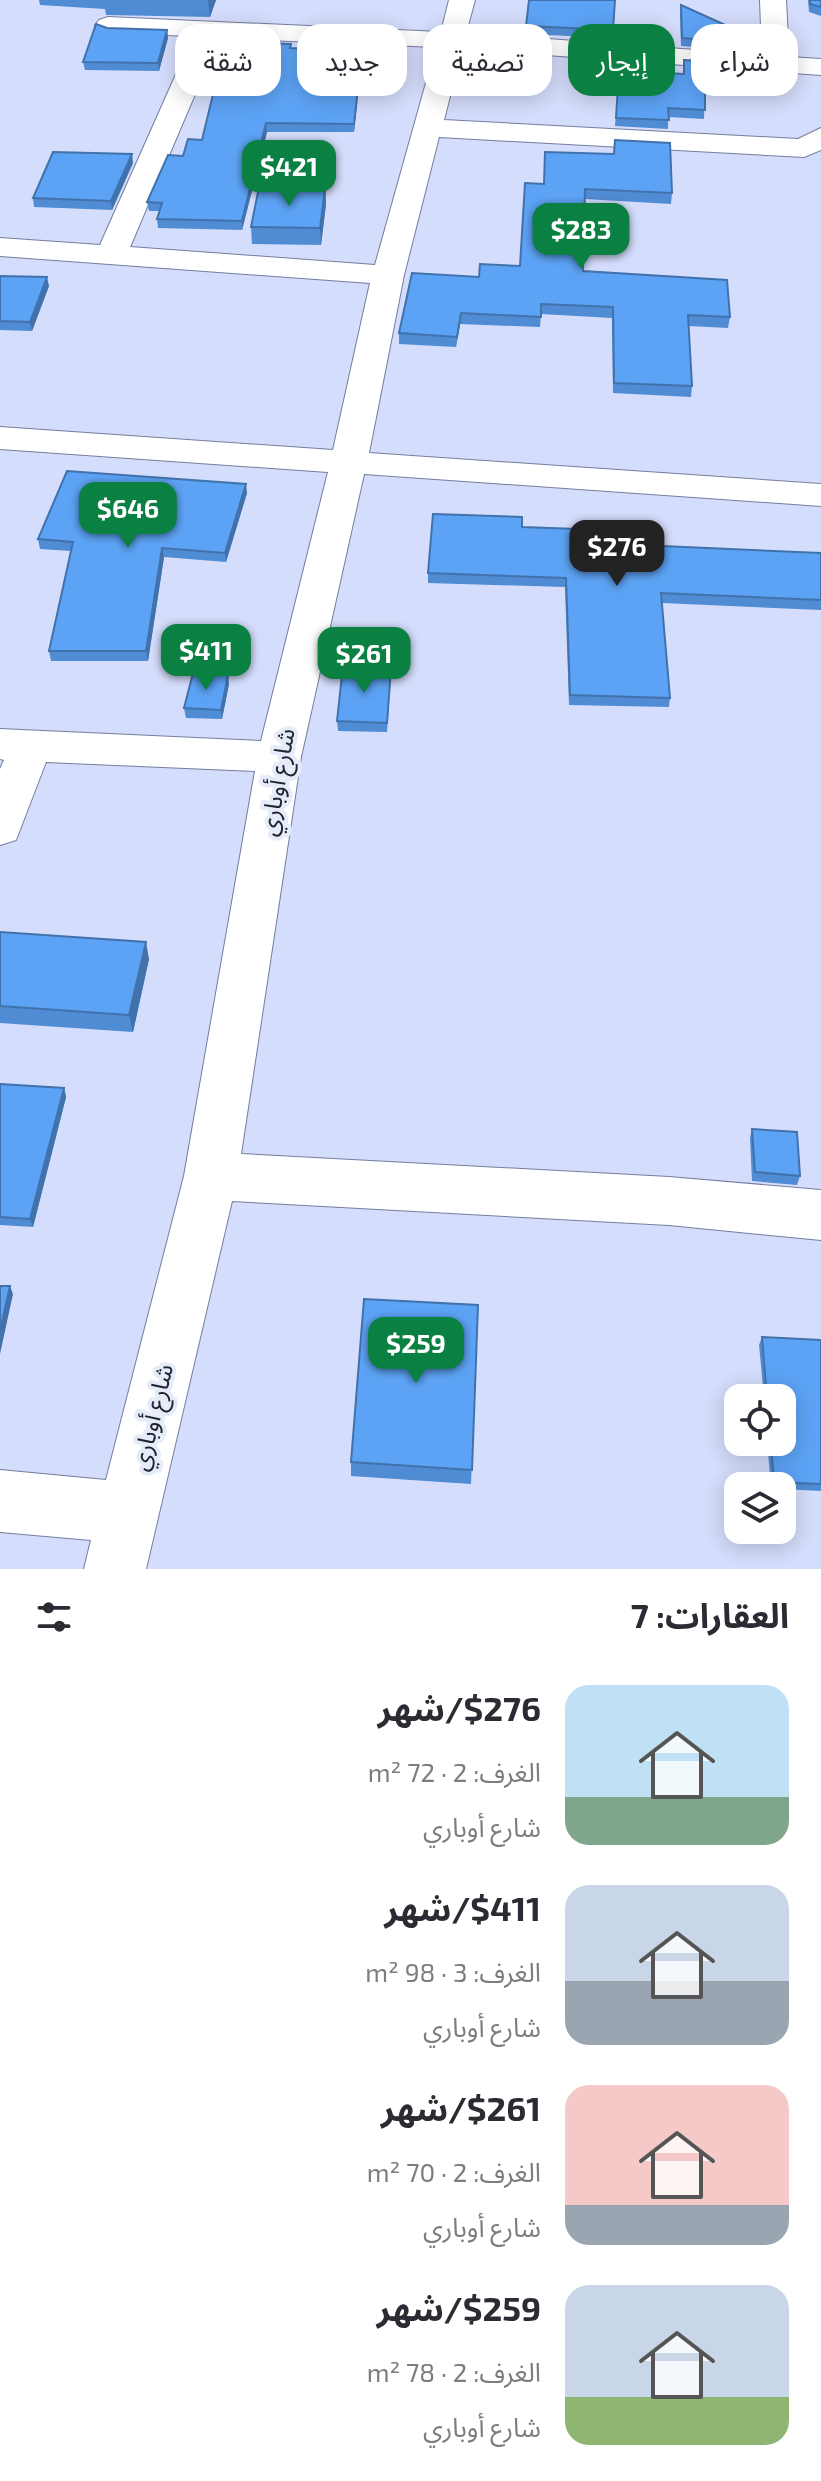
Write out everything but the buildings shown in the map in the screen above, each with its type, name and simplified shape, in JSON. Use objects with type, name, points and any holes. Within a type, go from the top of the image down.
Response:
[{"type":"street","points":[[773,0],[774,24]]},
{"type":"street","points":[[281,27],[457,20],[691,52]]},
{"type":"street","name":"شارع أوباري","points":[[121,1541],[211,1176],[279,757],[349,462],[388,275],[457,20]]},
{"type":"street","points":[[108,25],[175,28]]},
{"type":"street","points":[[798,65],[821,67]]},
{"type":"street","points":[[112,253],[180,96]]},
{"type":"street","points":[[428,128],[815,152]]},
{"type":"street","points":[[0,247],[388,275]]},
{"type":"street","points":[[0,438],[821,495]]},
{"type":"street","points":[[0,828],[15,745],[279,757]]},
{"type":"street","points":[[211,1176],[669,1201],[821,1215]]},
{"type":"street","points":[[0,1501],[121,1541]]}]
